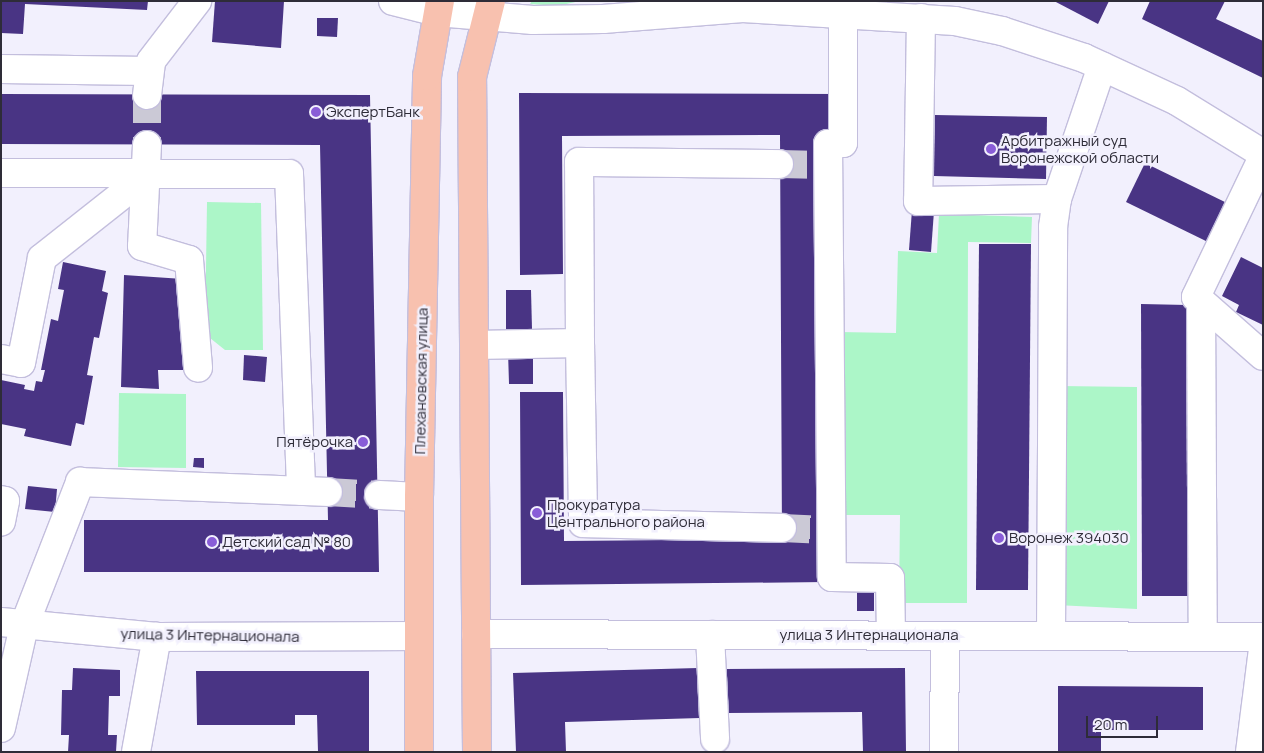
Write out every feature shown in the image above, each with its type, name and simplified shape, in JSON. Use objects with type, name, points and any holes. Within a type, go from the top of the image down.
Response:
[{"type":"main road","name":"Плехановская улица","points":[[419,752],[419,497],[427,76],[438,7]]},
{"type":"main road","points":[[477,752],[472,77],[488,9]]},
{"type":"street","points":[[1,69],[148,83],[151,61],[198,1]]},
{"type":"street","points":[[393,1],[438,7],[488,9],[612,10],[733,5],[921,18],[1002,31],[1102,66],[1177,101],[1263,155],[1196,297],[1263,356]]},
{"type":"street","points":[[843,13],[843,144],[828,144],[826,164],[828,530],[832,577],[890,578],[891,635]]},
{"type":"street","points":[[921,18],[918,201],[1057,199]]},
{"type":"street","points":[[1051,636],[1053,228],[1057,199],[1102,66]]},
{"type":"street","points":[[147,145],[142,246],[189,260],[198,368]]},
{"type":"street","points":[[780,164],[579,162],[583,523],[782,528]]},
{"type":"street","points":[[1,173],[146,176],[288,174],[301,491]]},
{"type":"street","points":[[1,359],[21,364],[42,258],[146,176]]},
{"type":"street","points":[[1201,302],[1203,637]]},
{"type":"street","points":[[475,345],[580,343]]},
{"type":"street","points":[[1,728],[12,624],[80,482],[328,492]]},
{"type":"street","points":[[379,495],[419,497]]},
{"type":"street","points":[[1,500],[5,501],[1,522]]},
{"type":"street","name":"улица 3 Интернационала","points":[[12,624],[157,637],[418,636]]},
{"type":"street","name":"улица 3 Интернационала","points":[[476,634],[1263,637]]},
{"type":"street","points":[[710,635],[715,739]]},
{"type":"street","points":[[944,752],[945,636]]},
{"type":"street","points":[[136,752],[157,637]]},
{"type":"street","points":[[1250,752],[1263,649]]},
{"type":"green space","points":[[532,1],[580,1],[557,6],[530,4]]},
{"type":"green space","points":[[207,202],[261,203],[263,350],[225,350],[205,334]]},
{"type":"green space","points":[[939,214],[1032,217],[1031,243],[968,242],[967,603],[899,603],[900,515],[842,515],[839,332],[896,333],[898,251],[937,253]]},
{"type":"green space","points":[[1060,386],[1137,387],[1137,609],[1056,605]]},
{"type":"green space","points":[[119,393],[186,394],[186,468],[118,467]]},
{"type":"building","points":[[1,1],[148,1],[147,10],[25,4],[23,34],[1,33]]},
{"type":"building","points":[[215,1],[284,1],[281,48],[212,42]]},
{"type":"building","points":[[1054,1],[1109,1],[1098,24]]},
{"type":"building","points":[[1150,1],[1225,1],[1216,19],[1263,41],[1263,78],[1142,19]]},
{"type":"building","points":[[317,18],[338,18],[337,37],[317,36]]},
{"type":"building","points":[[519,93],[838,94],[826,582],[521,585],[520,392],[563,392],[564,541],[782,539],[780,135],[562,136],[563,274],[520,275]]},
{"type":"building","points":[[1,94],[370,95],[379,572],[84,572],[84,520],[328,520],[320,145],[1,144]]},
{"type":"building","name":"Арбитражный суд Воронежской области","points":[[935,115],[1047,117],[1046,179],[934,176]]},
{"type":"building","points":[[1145,163],[1229,204],[1210,243],[1126,202]]},
{"type":"building","points":[[912,210],[934,211],[931,252],[909,250]]},
{"type":"building","points":[[979,244],[1031,244],[1028,590],[976,590]]},
{"type":"building","points":[[1241,257],[1263,268],[1263,325],[1236,312],[1239,305],[1222,296]]},
{"type":"building","points":[[63,262],[106,271],[102,291],[108,293],[99,338],[94,337],[87,375],[93,376],[84,425],[76,423],[71,446],[24,436],[26,429],[1,424],[1,380],[25,385],[24,389],[34,391],[36,381],[42,382],[45,370],[41,370],[51,319],[58,321],[64,290],[58,289]]},
{"type":"building","points":[[124,275],[183,279],[187,370],[158,370],[159,389],[121,387]]},
{"type":"building","points":[[506,290],[531,290],[532,329],[506,330]]},
{"type":"building","points":[[1141,304],[1187,305],[1188,596],[1142,596]]},
{"type":"building","points":[[533,351],[533,384],[509,384],[508,352]]},
{"type":"building","points":[[244,355],[267,357],[265,382],[243,380]]},
{"type":"building","points":[[194,458],[204,458],[204,468],[193,467]]},
{"type":"building","points":[[28,486],[57,489],[55,512],[25,509]]},
{"type":"building","points":[[857,591],[874,591],[874,611],[857,611]]},
{"type":"building","points":[[73,668],[120,670],[120,696],[109,696],[108,735],[117,735],[116,752],[68,752],[69,735],[61,735],[62,690],[72,690]]},
{"type":"building","points":[[698,668],[700,718],[565,722],[566,752],[516,752],[513,673]]},
{"type":"building","points":[[905,668],[906,752],[863,752],[862,712],[726,713],[726,669]]},
{"type":"building","points":[[196,671],[369,671],[369,752],[318,752],[317,715],[295,715],[295,725],[197,725]]},
{"type":"building","points":[[1058,686],[1203,687],[1203,730],[1101,730],[1101,752],[1058,752]]},
{"type":"tunnel","points":[[147,95],[147,145]]},
{"type":"tunnel","points":[[779,164],[823,165]]},
{"type":"tunnel","points":[[328,492],[379,495]]},
{"type":"tunnel","points":[[782,528],[825,530]]},
{"type":"place","name":"ЭкспертБанк","points":[[316,112]]},
{"type":"place","name":"Арбитражный суд Воронежской области","points":[[991,149]]},
{"type":"place","name":"Пятёрочка","points":[[363,442]]},
{"type":"place","name":"Прокуратура Центрального района","points":[[537,513]]},
{"type":"place","name":"Воронеж 394030","points":[[999,538]]},
{"type":"place","name":"Детский сад № 80","points":[[212,542]]}]
